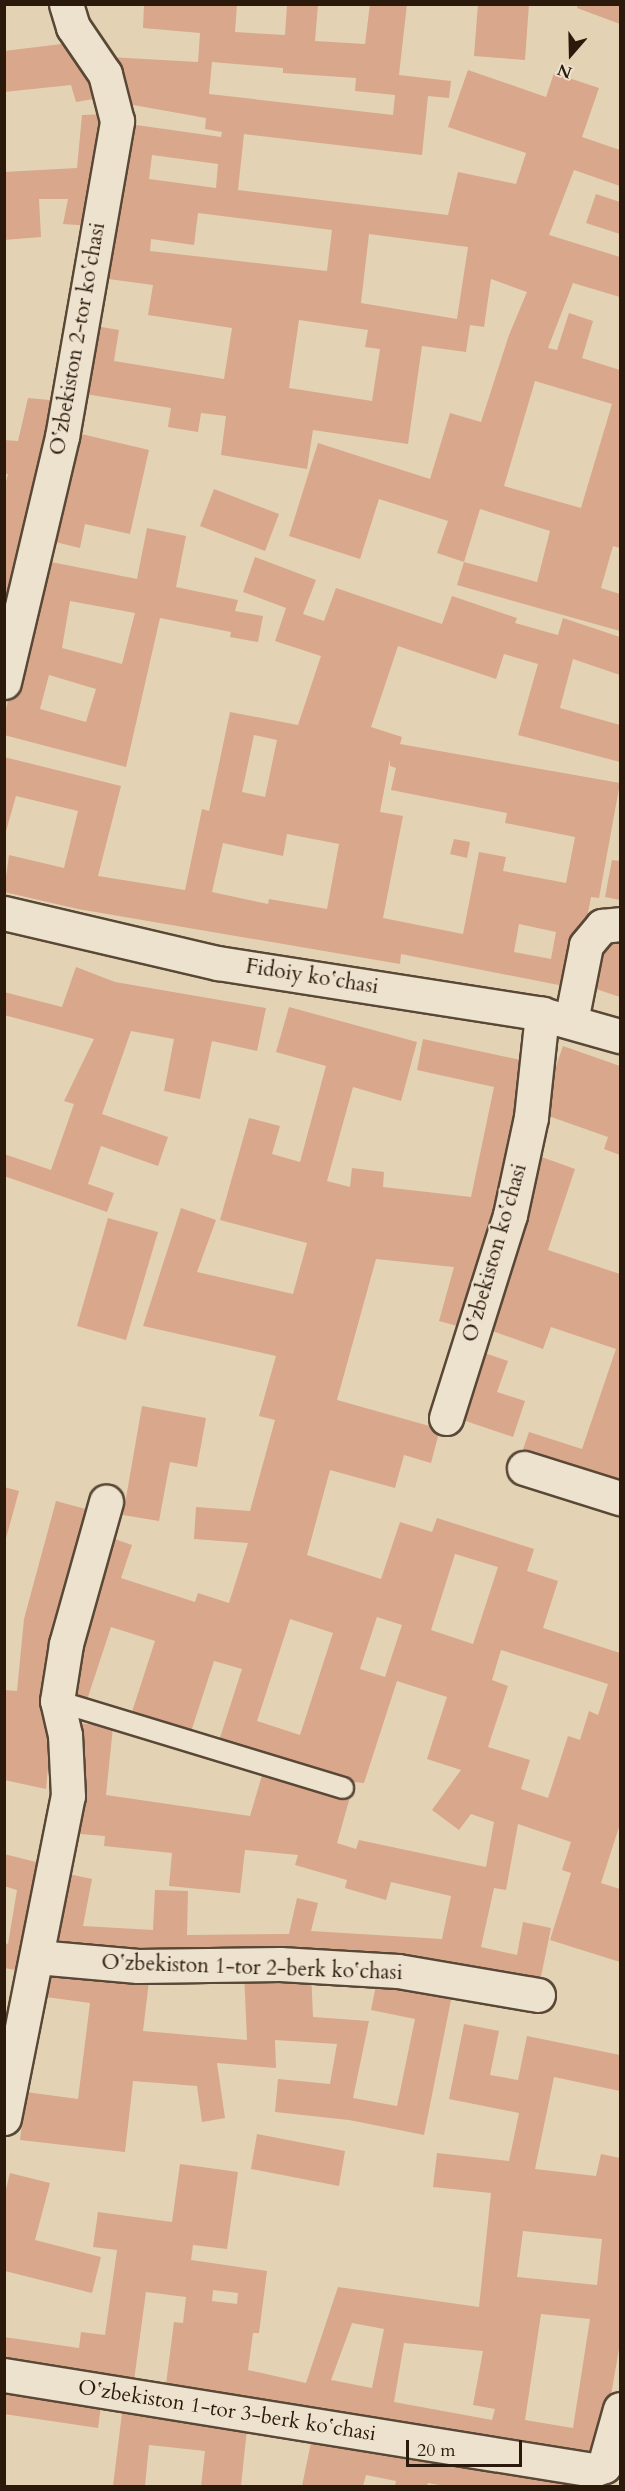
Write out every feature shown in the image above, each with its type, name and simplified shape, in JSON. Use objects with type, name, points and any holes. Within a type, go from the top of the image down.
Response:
[{"type":"street","name":"Oʻzbekiston 2-tor koʻchasi","points":[[4,682],[62,437],[117,121],[105,74],[73,27],[66,4]]},
{"type":"street","name":"Fidoiy koʻchasi","points":[[4,913],[218,963],[557,1017],[621,1035]]},
{"type":"street","name":"Oʻzbekiston koʻchasi","points":[[446,1418],[510,1215],[531,1117],[557,1017],[586,945],[602,926],[621,924]]},
{"type":"street","points":[[524,1468],[621,1498]]},
{"type":"street","points":[[4,2118],[68,1796],[65,1735],[57,1701],[69,1632],[106,1502]]},
{"type":"street","name":"Oʻzbekiston 1-tor 2-berk koʻchasi","points":[[37,1957],[138,1966],[280,1964],[398,1971],[538,1995]]},
{"type":"street","name":"Oʻzbekiston 1-tor 3-berk koʻchasi","points":[[4,2375],[593,2470],[604,2466],[621,2409]]},
{"type":"lane","points":[[57,1701],[343,1788]]},
{"type":"building","points":[[144,4],[237,4],[235,32],[285,35],[287,4],[318,4],[315,41],[365,44],[370,4],[407,4],[399,75],[451,81],[449,98],[428,96],[422,155],[244,134],[238,190],[448,215],[458,172],[516,184],[526,153],[448,127],[468,70],[546,97],[554,73],[599,88],[582,137],[620,150],[620,186],[574,170],[549,235],[620,257],[620,297],[573,283],[548,348],[557,350],[569,313],[593,321],[582,358],[620,370],[620,548],[613,546],[601,588],[620,594],[620,631],[457,585],[464,562],[437,553],[448,521],[379,499],[360,559],[289,536],[318,443],[430,479],[450,413],[481,422],[509,335],[527,292],[491,279],[484,327],[470,325],[466,352],[422,346],[408,444],[313,430],[307,469],[221,455],[226,416],[201,413],[198,432],[168,427],[171,408],[73,392],[84,324],[119,330],[114,361],[224,379],[232,328],[148,315],[153,285],[101,278],[122,123],[221,137],[222,132],[205,129],[206,118],[122,103],[109,57],[198,62],[200,33],[143,28]],"holes":[[[212,62],[283,68],[283,73],[356,78],[355,91],[395,95],[393,115],[209,94]],[[152,155],[218,164],[216,188],[149,179]],[[198,213],[332,230],[327,271],[150,251],[151,239],[194,245]],[[369,234],[468,247],[457,319],[361,303]],[[299,320],[368,330],[365,347],[380,349],[372,401],[289,388]],[[535,381],[612,404],[581,508],[504,486]],[[480,509],[550,531],[537,582],[464,562]]]},
{"type":"building","points":[[478,4],[529,4],[525,60],[474,56]]},
{"type":"building","points":[[578,4],[620,4],[620,24],[577,8]]},
{"type":"building","points":[[78,42],[99,98],[76,102],[71,85],[4,92],[4,51]]},
{"type":"building","points":[[108,114],[93,226],[63,224],[68,199],[39,199],[41,237],[4,240],[4,172],[77,168],[82,115]]},
{"type":"building","points":[[596,194],[620,202],[620,234],[586,223]]},
{"type":"building","points":[[28,398],[60,401],[4,640],[4,489],[8,474],[4,474],[4,440],[18,441]]},
{"type":"building","points":[[73,432],[149,450],[130,534],[85,524],[80,548],[47,540]]},
{"type":"building","points":[[214,489],[279,514],[265,551],[200,526]]},
{"type":"building","points":[[147,528],[186,536],[176,587],[238,600],[235,611],[263,616],[258,642],[230,637],[231,632],[160,618],[126,767],[4,735],[4,716],[25,639],[33,640],[42,594],[34,593],[41,560],[137,579]],"holes":[[[70,601],[135,613],[122,664],[62,648]],[[49,675],[96,689],[86,722],[40,709]]]},
{"type":"building","points":[[255,557],[316,580],[303,614],[324,621],[336,588],[442,624],[452,596],[517,618],[515,623],[558,635],[563,618],[620,637],[620,675],[573,659],[560,708],[620,725],[620,762],[518,735],[538,664],[504,654],[496,679],[398,646],[371,727],[402,737],[400,744],[620,783],[599,898],[591,897],[574,988],[401,954],[400,964],[78,909],[4,892],[9,855],[64,868],[78,811],[16,796],[4,838],[4,757],[121,786],[98,876],[185,890],[202,809],[209,811],[230,712],[298,725],[321,656],[275,641],[286,608],[243,592]],"holes":[[[254,735],[277,740],[265,797],[242,792]],[[390,759],[390,766],[396,768],[391,790],[507,813],[505,823],[575,837],[566,883],[503,871],[506,857],[479,852],[463,934],[383,918],[403,816],[380,812]],[[287,834],[339,844],[327,909],[269,899],[268,904],[212,892],[223,843],[283,856]],[[519,924],[556,932],[551,959],[514,952]]]},
{"type":"building","points":[[454,839],[470,842],[467,858],[450,854]]},
{"type":"building","points":[[612,860],[620,861],[620,900],[605,897]]},
{"type":"building","points":[[620,939],[620,997],[590,987],[601,951]]},
{"type":"building","points":[[76,967],[115,982],[266,1008],[257,1051],[212,1041],[200,1099],[164,1091],[174,1039],[131,1031],[102,1114],[168,1137],[158,1166],[101,1146],[88,1184],[114,1193],[107,1212],[4,1176],[4,1154],[51,1170],[74,1104],[64,1101],[94,1039],[4,1015],[4,992],[62,1007]]},
{"type":"building","points":[[289,1007],[417,1042],[401,1101],[353,1087],[327,1181],[350,1187],[352,1168],[384,1172],[383,1187],[471,1197],[494,1087],[417,1070],[423,1039],[535,1063],[472,1330],[439,1321],[454,1267],[376,1259],[337,1400],[440,1429],[431,1463],[404,1455],[395,1488],[330,1470],[307,1555],[381,1579],[400,1522],[432,1532],[437,1518],[534,1549],[527,1571],[558,1581],[543,1628],[620,1653],[620,1824],[601,1883],[620,1889],[620,1962],[550,1940],[571,1873],[562,1870],[571,1842],[518,1824],[506,1890],[494,1888],[481,1947],[517,1955],[523,1922],[551,1928],[538,1991],[66,1958],[54,1925],[64,1873],[92,1879],[83,1926],[153,1930],[155,1890],[188,1891],[187,1935],[289,1934],[297,1898],[318,1903],[311,1931],[442,1939],[451,1896],[391,1882],[386,1900],[345,1888],[347,1880],[295,1865],[298,1855],[245,1850],[240,1893],[169,1886],[172,1853],[104,1846],[105,1836],[68,1833],[78,1723],[113,1727],[106,1795],[250,1816],[263,1772],[350,1797],[337,1843],[356,1849],[359,1840],[486,1867],[494,1822],[471,1814],[459,1830],[432,1810],[461,1770],[427,1759],[447,1697],[397,1681],[364,1783],[324,1779],[218,1744],[242,1669],[214,1661],[189,1738],[130,1718],[155,1641],[111,1627],[85,1706],[62,1699],[103,1535],[132,1545],[121,1578],[195,1602],[198,1593],[229,1603],[248,1543],[194,1539],[196,1507],[250,1511],[275,1420],[259,1416],[276,1356],[143,1326],[181,1208],[216,1220],[197,1272],[293,1294],[307,1243],[220,1220],[249,1118],[280,1126],[272,1154],[300,1162],[326,1066],[276,1052]],"holes":[[[455,1554],[498,1567],[473,1644],[431,1630]],[[377,1617],[402,1625],[385,1677],[360,1669]],[[290,1619],[333,1633],[300,1735],[257,1721]],[[501,1650],[608,1684],[598,1715],[589,1711],[580,1740],[568,1736],[548,1798],[521,1789],[530,1760],[488,1747],[508,1686],[492,1680]]]},
{"type":"building","points":[[563,1046],[620,1066],[620,1155],[604,1149],[608,1137],[540,1113]]},
{"type":"building","points":[[536,1155],[575,1169],[548,1250],[620,1274],[620,1493],[520,1458],[529,1432],[582,1449],[616,1349],[551,1327],[543,1349],[478,1326]]},
{"type":"building","points":[[108,1218],[158,1232],[126,1340],[77,1326]]},
{"type":"building","points":[[470,1348],[508,1361],[497,1392],[525,1401],[513,1437],[448,1415]]},
{"type":"building","points":[[142,1406],[206,1418],[197,1467],[170,1462],[159,1521],[123,1515]]},
{"type":"building","points":[[4,1487],[19,1491],[5,1542],[4,1542]]},
{"type":"building","points":[[56,1501],[93,1511],[61,1629],[46,1789],[4,1780],[4,1690],[17,1691],[24,1619]]},
{"type":"building","points":[[4,1854],[48,1865],[29,1972],[4,1968],[4,1943],[8,1944],[17,1890],[4,1886]]},
{"type":"building","points":[[50,1961],[150,1973],[143,2031],[247,2040],[244,1973],[311,1970],[313,2017],[369,2021],[353,2098],[397,2106],[415,2019],[371,2010],[378,1975],[453,1990],[424,2135],[349,2120],[275,2112],[278,2079],[330,2084],[337,2044],[275,2040],[276,2068],[217,2063],[225,2118],[202,2122],[197,2086],[133,2081],[125,2152],[20,2140],[26,2092],[78,2099],[90,2003],[46,1997]]},
{"type":"building","points":[[464,2024],[499,2031],[490,2075],[518,2080],[527,2036],[620,2055],[620,2091],[554,2077],[535,2169],[596,2176],[601,2154],[620,2158],[620,2343],[599,2465],[165,2392],[174,2322],[183,2323],[186,2297],[146,2292],[133,2388],[4,2370],[4,2337],[79,2348],[81,2332],[105,2335],[117,2250],[93,2247],[98,2212],[172,2222],[180,2164],[238,2172],[227,2249],[193,2245],[191,2260],[267,2271],[259,2333],[253,2333],[248,2370],[306,2383],[338,2287],[479,2307],[491,2193],[433,2187],[437,2153],[509,2161],[519,2113],[449,2099]],"holes":[[[523,2231],[602,2239],[597,2285],[517,2277]],[[213,2290],[238,2293],[237,2304],[212,2301]],[[541,2314],[590,2319],[573,2428],[525,2420]],[[352,2323],[384,2329],[372,2388],[331,2380]],[[404,2343],[483,2351],[473,2405],[495,2409],[492,2420],[394,2402]]]},
{"type":"building","points":[[257,2134],[345,2151],[339,2186],[251,2169]]},
{"type":"building","points":[[10,2173],[50,2183],[35,2240],[101,2257],[92,2293],[5,2271],[5,2193]]},
{"type":"building","points":[[4,2384],[102,2398],[98,2428],[4,2414]]},
{"type":"building","points":[[123,2405],[248,2419],[241,2486],[201,2486],[205,2451],[149,2445],[145,2486],[113,2486]]},
{"type":"building","points":[[314,2428],[497,2466],[576,2486],[444,2486],[428,2483],[427,2486],[395,2486],[396,2481],[366,2475],[363,2486],[302,2486]]}]
